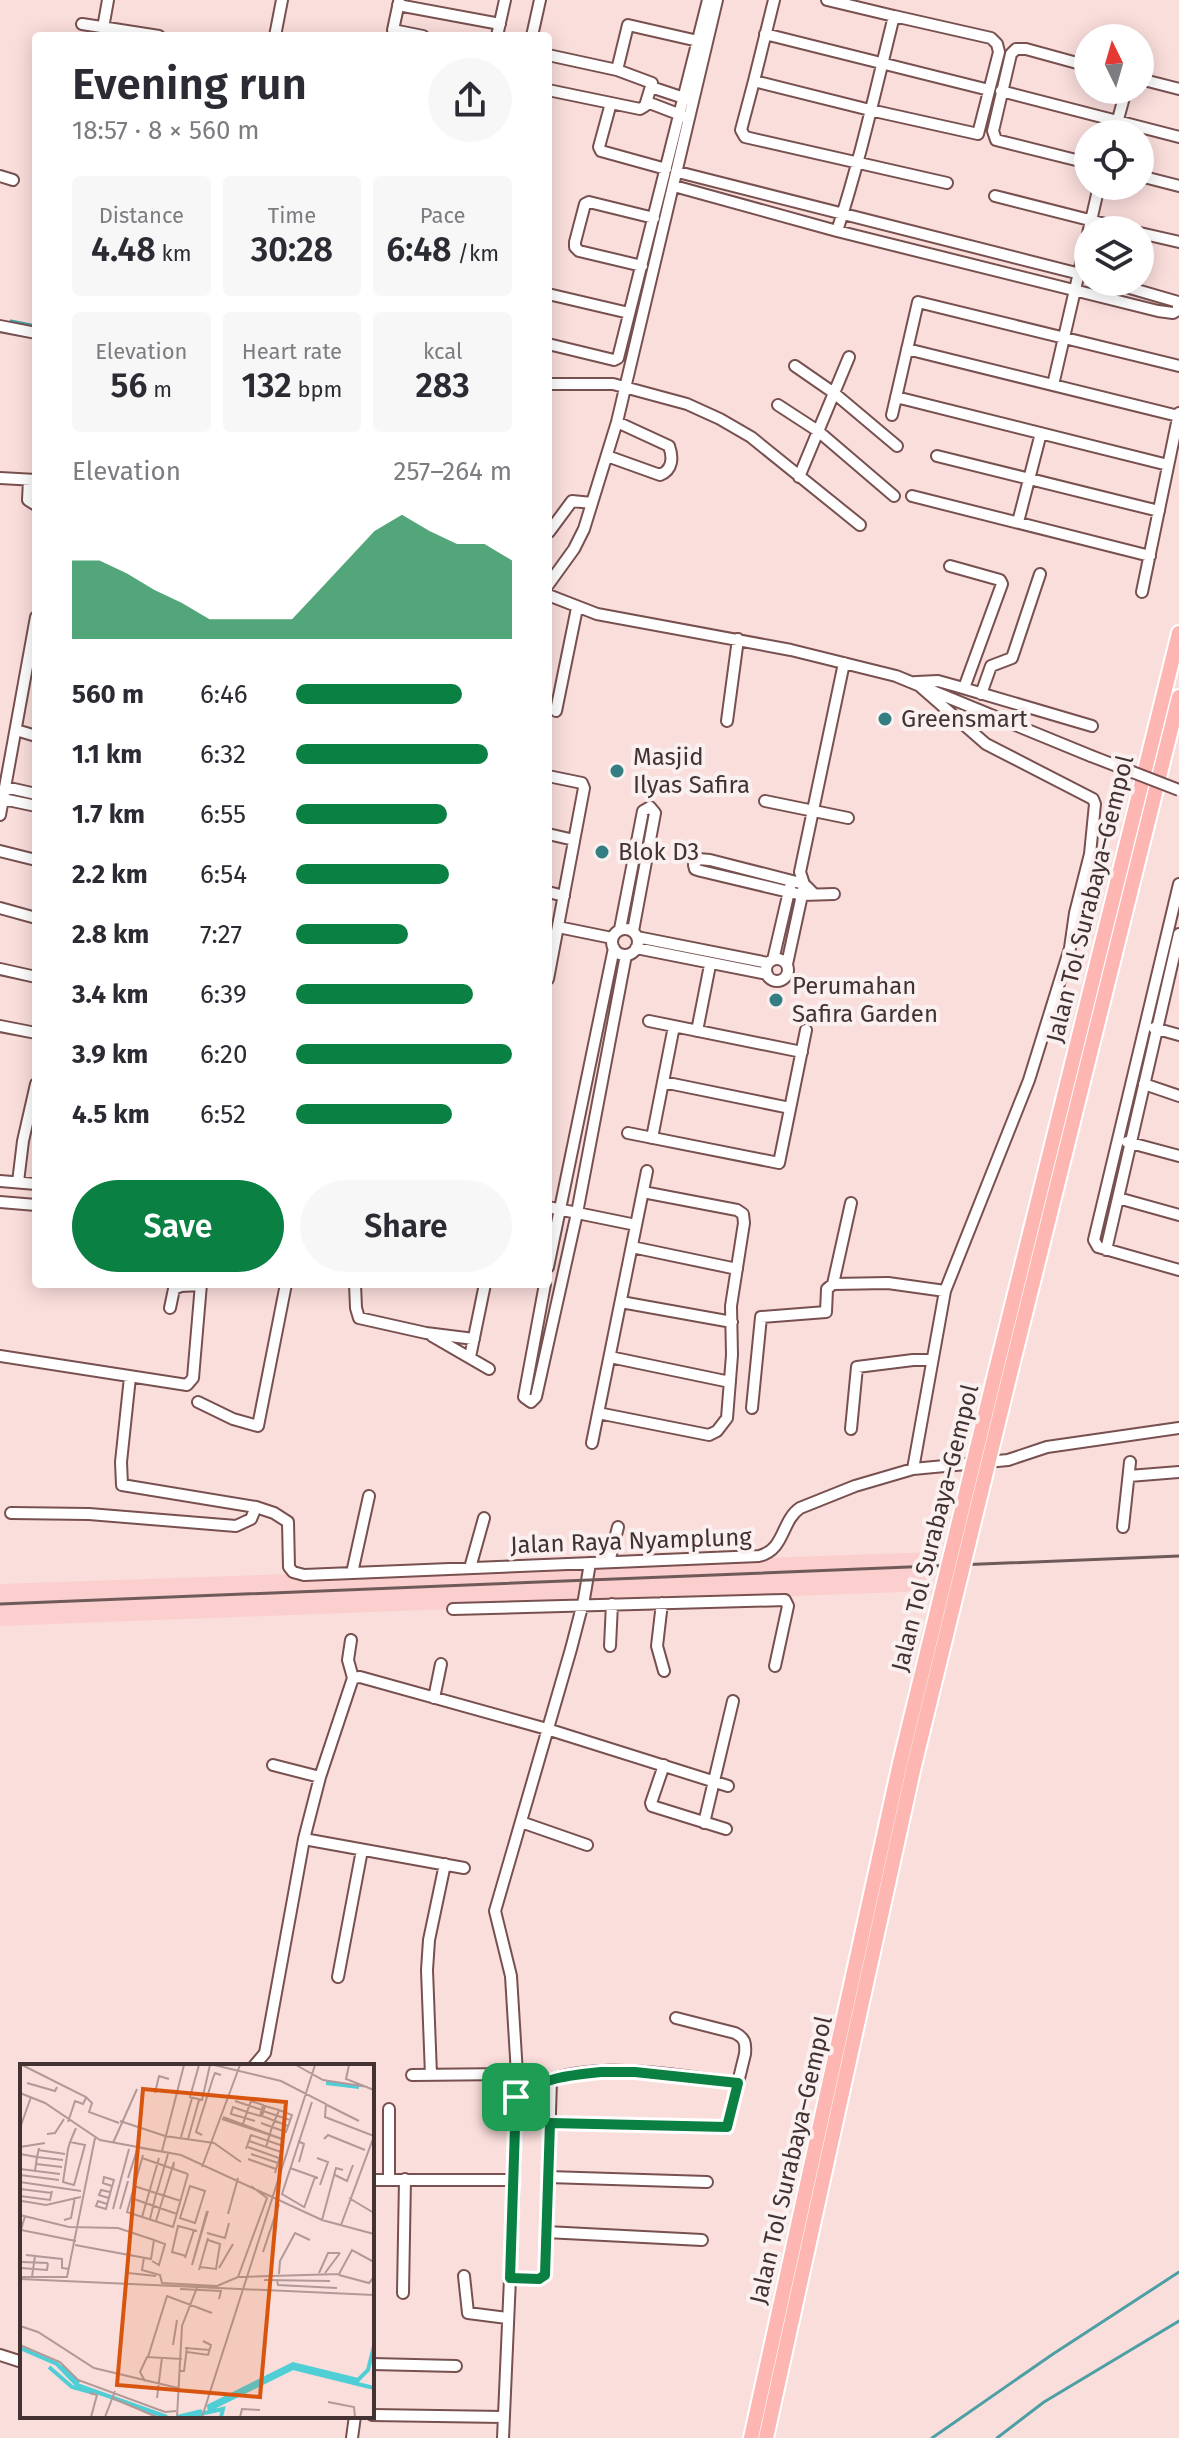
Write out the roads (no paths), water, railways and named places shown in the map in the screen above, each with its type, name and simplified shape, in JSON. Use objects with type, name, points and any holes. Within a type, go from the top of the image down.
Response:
[{"type":"highway","name":"Jalan Tol Surabaya–Gempol","points":[[751,2438],[907,1764],[1179,633]]},
{"type":"highway","name":"Jalan Tol Surabaya–Gempol","points":[[1003,1372],[1179,697]]},
{"type":"highway","name":"Jalan Tol Surabaya–Gempol","points":[[766,2438],[907,1764]]},
{"type":"street","points":[[103,28],[108,0]]},
{"type":"street","points":[[276,32],[282,0]]},
{"type":"street","points":[[498,32],[505,0]]},
{"type":"street","points":[[533,32],[540,0]]},
{"type":"street","points":[[690,100],[698,41],[708,0]]},
{"type":"street","points":[[552,345],[616,360],[666,169],[685,117],[717,0]]},
{"type":"street","points":[[774,0],[741,130],[745,137],[947,183]]},
{"type":"street","points":[[754,81],[978,134],[999,52],[991,38],[827,0]]},
{"type":"street","points":[[403,32],[393,30],[399,3],[500,24]]},
{"type":"street","points":[[837,231],[894,16]]},
{"type":"street","points":[[82,24],[131,32]]},
{"type":"street","points":[[617,70],[628,25],[698,41]]},
{"type":"street","points":[[765,34],[989,90]]},
{"type":"street","points":[[1074,62],[1016,49],[1011,54],[993,123],[996,140],[1074,160]]},
{"type":"street","points":[[552,56],[649,80],[651,87],[647,102],[640,109],[552,91]]},
{"type":"street","points":[[1154,83],[1179,89]]},
{"type":"street","points":[[651,87],[690,100]]},
{"type":"street","points":[[1001,91],[1113,120]]},
{"type":"street","points":[[647,102],[685,117]]},
{"type":"street","points":[[611,103],[599,147],[601,151],[666,169]]},
{"type":"street","points":[[552,579],[584,529],[617,422],[678,172],[685,117]]},
{"type":"street","points":[[1154,131],[1179,137]]},
{"type":"street","points":[[678,172],[1074,273]]},
{"type":"street","points":[[0,176],[13,180]]},
{"type":"street","points":[[1154,180],[1179,186]]},
{"type":"street","points":[[674,186],[837,231],[1074,290],[1053,385]]},
{"type":"street","points":[[995,196],[1074,216]]},
{"type":"street","points":[[642,266],[579,251],[575,242],[585,204],[589,202],[654,218]]},
{"type":"street","points":[[1154,236],[1179,242]]},
{"type":"street","points":[[552,295],[629,313]]},
{"type":"street","points":[[1098,296],[1158,311],[1173,313],[1178,310],[1178,302],[1154,295]]},
{"type":"street","points":[[892,415],[918,302],[1179,366]]},
{"type":"street","points":[[0,326],[32,332]]},
{"type":"street","points":[[907,349],[1179,415],[1142,592]]},
{"type":"street","points":[[799,477],[849,357]]},
{"type":"street","points":[[795,366],[834,393],[897,446]]},
{"type":"street","points":[[552,384],[602,383],[626,387],[687,404],[720,419],[751,437],[860,525]]},
{"type":"street","points":[[896,397],[1168,465]]},
{"type":"street","points":[[778,405],[818,431],[894,496]]},
{"type":"street","points":[[607,456],[652,474],[666,472],[671,464],[669,446],[617,422]]},
{"type":"street","points":[[1018,522],[1041,433]]},
{"type":"street","points":[[937,456],[1159,511]]},
{"type":"street","points":[[0,479],[32,480]]},
{"type":"street","points":[[32,484],[28,500],[32,502]]},
{"type":"street","points":[[912,496],[1150,556]]},
{"type":"street","points":[[552,528],[572,501],[592,503]]},
{"type":"street","points":[[950,566],[1002,582],[964,688]]},
{"type":"street","points":[[981,694],[991,666],[1012,658],[1040,574]]},
{"type":"street","points":[[552,597],[577,608],[738,639],[915,682],[1179,790]]},
{"type":"street","points":[[556,711],[577,608]]},
{"type":"street","points":[[727,721],[738,639]]},
{"type":"street","points":[[800,872],[806,891],[787,964],[788,974],[781,981],[770,979],[770,966],[790,886],[800,872],[844,663]]},
{"type":"street","points":[[0,815],[16,730],[30,680]]},
{"type":"street","points":[[915,682],[938,681],[1092,726]]},
{"type":"street","points":[[913,1469],[945,1291],[1029,1080],[1061,978],[1090,854],[1095,804],[1093,799],[986,744],[915,682]]},
{"type":"street","points":[[16,730],[32,735]]},
{"type":"street","points":[[552,777],[584,786],[552,947]]},
{"type":"street","points":[[4,793],[32,794]]},
{"type":"street","points":[[4,793],[32,804]]},
{"type":"street","points":[[765,801],[848,818]]},
{"type":"street","points":[[544,1288],[523,1398],[531,1402],[536,1397],[577,1213],[633,943],[655,813],[650,807],[643,811],[553,1208],[577,1213],[636,1225]]},
{"type":"street","points":[[552,835],[574,840]]},
{"type":"street","points":[[0,851],[32,859]]},
{"type":"street","points":[[790,886],[701,871],[694,865],[698,859],[710,860],[806,891],[834,894]]},
{"type":"street","points":[[1179,884],[1175,913],[1144,1025],[1094,1240],[1096,1246],[1106,1250],[1179,1270]]},
{"type":"street","points":[[552,893],[564,896]]},
{"type":"street","points":[[0,908],[32,917]]},
{"type":"street","points":[[558,927],[770,966]]},
{"type":"street","points":[[1106,1250],[1157,1028],[1175,970],[1179,934]]},
{"type":"street","points":[[615,939],[710,965],[770,966],[779,959],[787,964]]},
{"type":"street","points":[[697,1031],[710,965]]},
{"type":"street","points":[[0,969],[32,976]]},
{"type":"street","points":[[649,1021],[802,1052]]},
{"type":"street","points":[[1144,1025],[1179,1035]]},
{"type":"street","points":[[0,1026],[32,1032]]},
{"type":"street","points":[[652,1138],[674,1026]]},
{"type":"street","points":[[628,1133],[779,1163],[806,1030]]},
{"type":"street","points":[[663,1082],[790,1108]]},
{"type":"street","points":[[1144,1084],[1179,1096]]},
{"type":"street","points":[[18,1182],[32,1100]]},
{"type":"street","points":[[1117,1140],[1179,1156]]},
{"type":"street","points":[[592,1443],[647,1171]]},
{"type":"street","points":[[0,1181],[32,1184]]},
{"type":"street","points":[[598,1413],[709,1435],[726,1421],[731,1306],[744,1223],[741,1212],[643,1192]]},
{"type":"street","points":[[1118,1198],[1179,1215]]},
{"type":"street","points":[[0,1202],[32,1205]]},
{"type":"street","points":[[752,1408],[761,1317],[825,1313],[827,1289],[833,1284],[851,1203]]},
{"type":"street","points":[[632,1247],[737,1269]]},
{"type":"street","points":[[833,1284],[888,1283],[945,1291]]},
{"type":"street","points":[[170,1308],[174,1289],[179,1288]]},
{"type":"street","points":[[0,1356],[183,1385],[193,1378],[193,1288]]},
{"type":"street","points":[[198,1402],[233,1419],[259,1420],[285,1288]]},
{"type":"street","points":[[355,1288],[358,1317],[426,1333],[474,1339]]},
{"type":"street","points":[[470,1357],[484,1288]]},
{"type":"street","points":[[621,1302],[732,1322]]},
{"type":"street","points":[[426,1333],[489,1369]]},
{"type":"street","points":[[610,1357],[730,1382]]},
{"type":"street","points":[[851,1429],[857,1367],[932,1359]]},
{"type":"street","points":[[11,1513],[89,1514],[236,1526],[251,1519],[256,1507],[122,1485],[120,1476],[130,1377]]},
{"type":"street","name":"Jalan Raya Nyamplung","points":[[256,1507],[284,1519],[288,1562],[293,1572],[304,1575],[767,1555],[775,1549],[793,1513],[855,1486],[913,1469],[1008,1460],[1047,1447],[1179,1428]]},
{"type":"street","points":[[1123,1527],[1130,1462]]},
{"type":"street","points":[[1129,1476],[1179,1472]]},
{"type":"street","points":[[352,1573],[369,1496]]},
{"type":"street","points":[[470,1568],[484,1518]]},
{"type":"street","points":[[609,1562],[618,1527]]},
{"type":"street","points":[[503,2438],[517,2074],[511,1976],[495,1911],[583,1605],[590,1563]]},
{"type":"street","points":[[453,1609],[787,1600],[775,1666]]},
{"type":"street","points":[[662,1603],[657,1646],[664,1671]]},
{"type":"street","points":[[610,1646],[612,1604]]},
{"type":"street","points":[[256,2064],[266,2051],[304,1839],[320,1777],[353,1678],[348,1660],[351,1640]]},
{"type":"street","points":[[434,1698],[441,1664]]},
{"type":"street","points":[[353,1678],[360,1677],[547,1729],[728,1786]]},
{"type":"street","points":[[704,1823],[733,1701]]},
{"type":"street","points":[[273,1765],[320,1777]]},
{"type":"street","points":[[664,1765],[652,1806],[726,1829]]},
{"type":"street","points":[[521,1822],[587,1845]]},
{"type":"street","points":[[304,1839],[464,1868]]},
{"type":"street","points":[[338,1977],[362,1850]]},
{"type":"street","points":[[431,2075],[427,1970],[429,1940],[445,1864]]},
{"type":"street","points":[[550,2123],[727,2127],[746,2043],[743,2037],[676,2018]]},
{"type":"street","points":[[516,2097],[532,2086],[551,2079],[590,2073],[635,2072],[738,2083]]},
{"type":"street","points":[[412,2075],[517,2074]]},
{"type":"street","points":[[510,2278],[539,2279],[545,2275],[551,2079]]},
{"type":"street","points":[[389,2109],[389,2179]]},
{"type":"street","points":[[548,2177],[707,2182]]},
{"type":"street","points":[[403,2293],[405,2179]]},
{"type":"street","points":[[374,2180],[514,2180]]},
{"type":"street","points":[[546,2232],[702,2240]]},
{"type":"street","points":[[464,2276],[469,2314],[507,2318]]},
{"type":"street","points":[[0,2355],[20,2361]]},
{"type":"street","points":[[374,2364],[456,2366]]},
{"type":"street","points":[[374,2415],[503,2417]]},
{"type":"street","points":[[352,2438],[355,2418]]},
{"type":"waterway","points":[[11,321],[32,325]]},
{"type":"waterway","points":[[932,2438],[1179,2272]]},
{"type":"waterway","points":[[997,2438],[1044,2402],[1179,2321]]},
{"type":"railway","points":[[0,1604],[1179,1556]]},
{"type":"place","name":"Greensmart","points":[[885,719]]},
{"type":"place","name":"Masjid Ilyas Safira","points":[[617,771]]},
{"type":"place","name":"Blok D3","points":[[602,852]]},
{"type":"place","name":"Perumahan Safira Garden","points":[[776,1000]]}]
